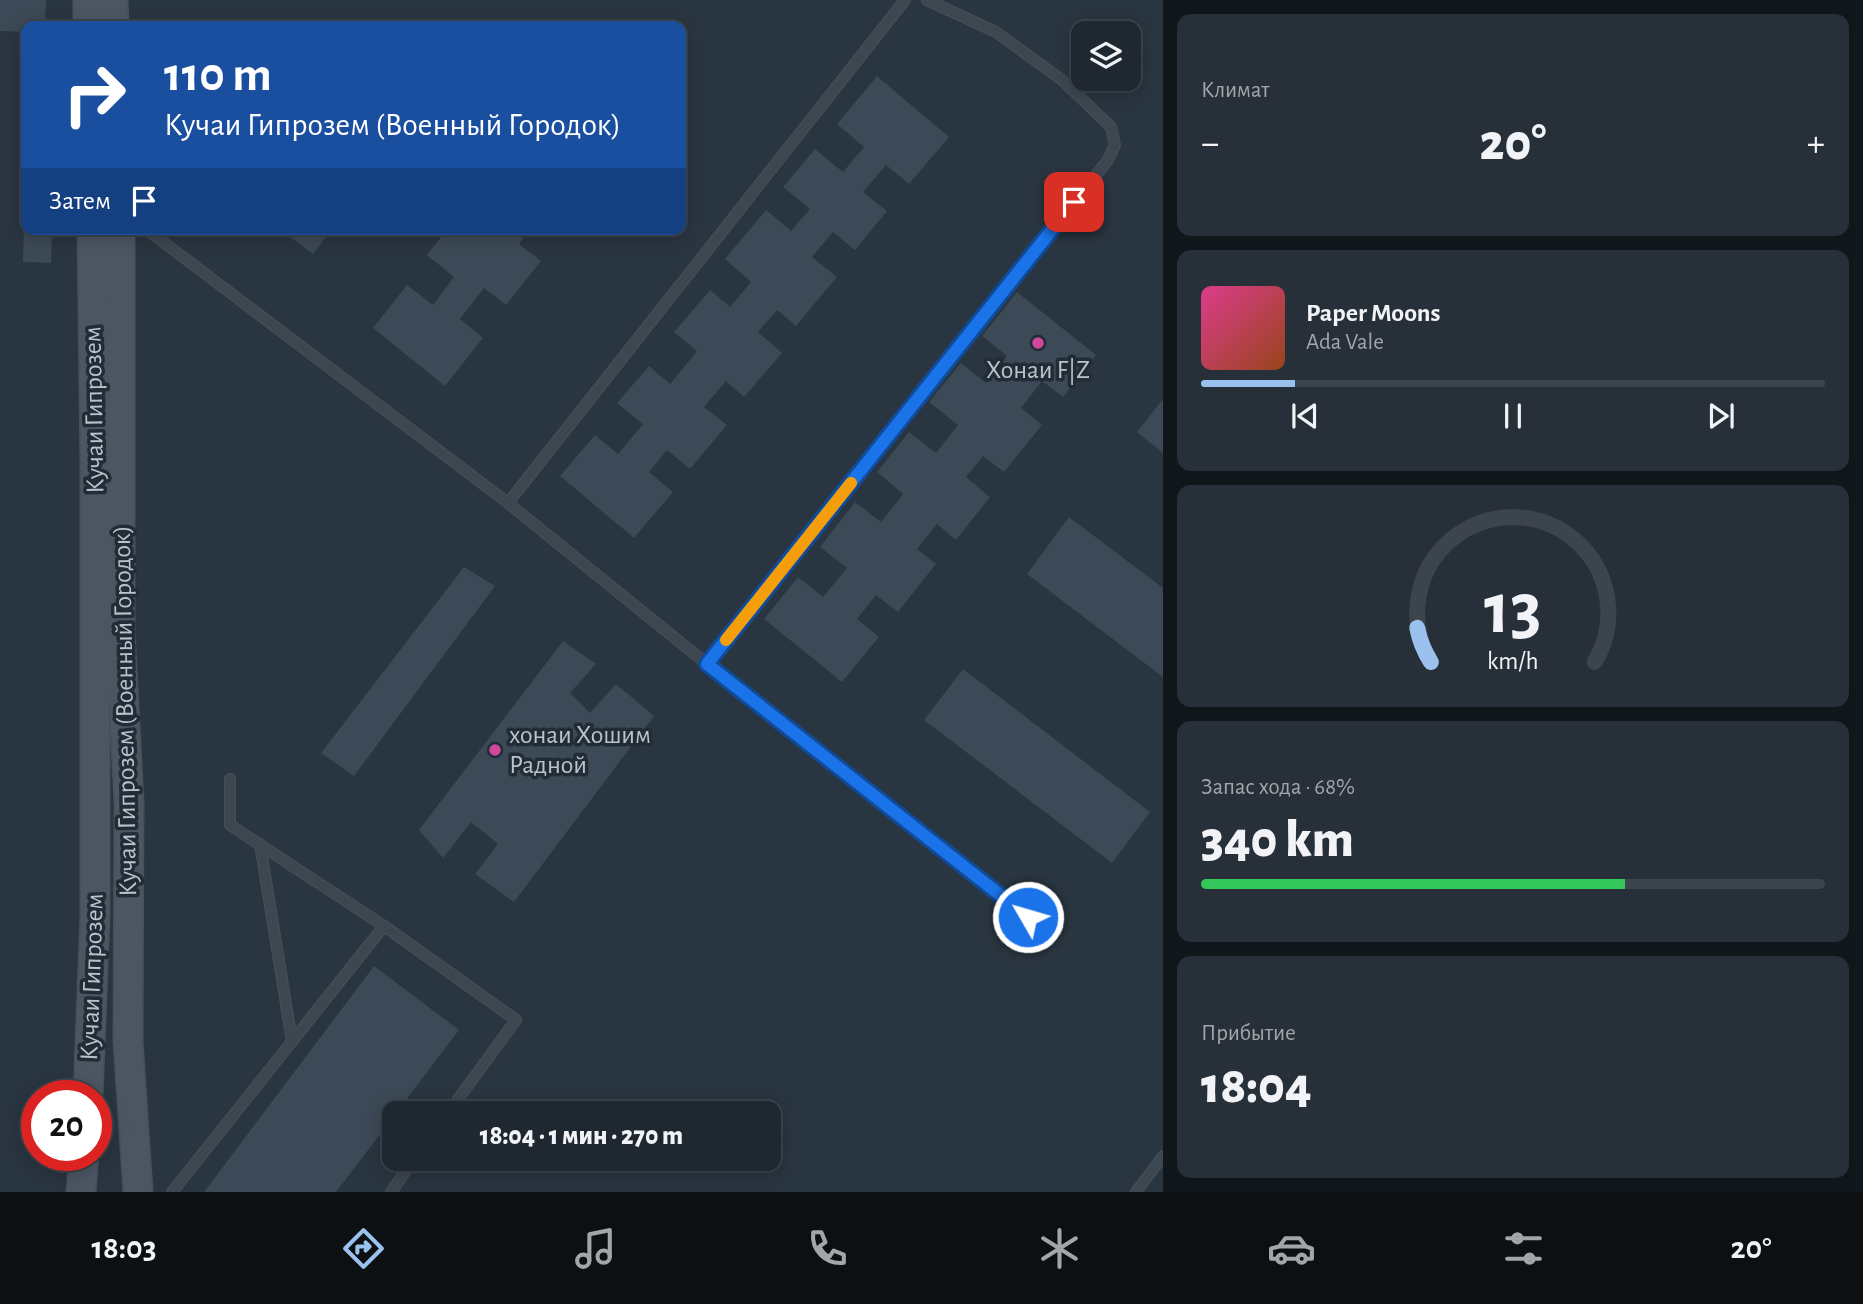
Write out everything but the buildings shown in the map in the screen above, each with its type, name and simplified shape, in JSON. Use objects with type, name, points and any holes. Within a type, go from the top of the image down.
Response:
[{"type":"main road","points":[[88,0],[88,21]]},
{"type":"main road","points":[[113,0],[114,21]]},
{"type":"main road","name":"Кучаи Гипрозем","points":[[89,1080],[95,916],[92,235]]},
{"type":"main road","name":"Кучаи Гипрозем (Военный Городок)","points":[[120,235],[120,632],[129,802],[128,1041],[138,1192]]},
{"type":"main road","points":[[81,1192],[83,1171]]},
{"type":"lane","points":[[508,503],[905,0]]},
{"type":"lane","points":[[707,664],[1108,160],[1115,145],[1111,127],[1062,80],[996,32],[927,0]]},
{"type":"lane","points":[[154,235],[508,503],[707,664],[1050,934]]},
{"type":"lane","points":[[230,779],[229,825],[384,926],[516,1020],[457,1101]]},
{"type":"lane","points":[[260,845],[292,1041]]},
{"type":"lane","points":[[172,1192],[384,926]]},
{"type":"lane","points":[[1136,1192],[1163,1156]]},
{"type":"lane","points":[[391,1192],[406,1171]]},
{"type":"slow traffic","points":[[726,640],[851,483]]},
{"type":"place","name":"Хонаи F|Z","points":[[1038,343]]},
{"type":"place","name":"хонаи Хошим Радной","points":[[495,750]]},
{"type":"route","points":[[1028,917],[707,664],[1074,202]]}]
